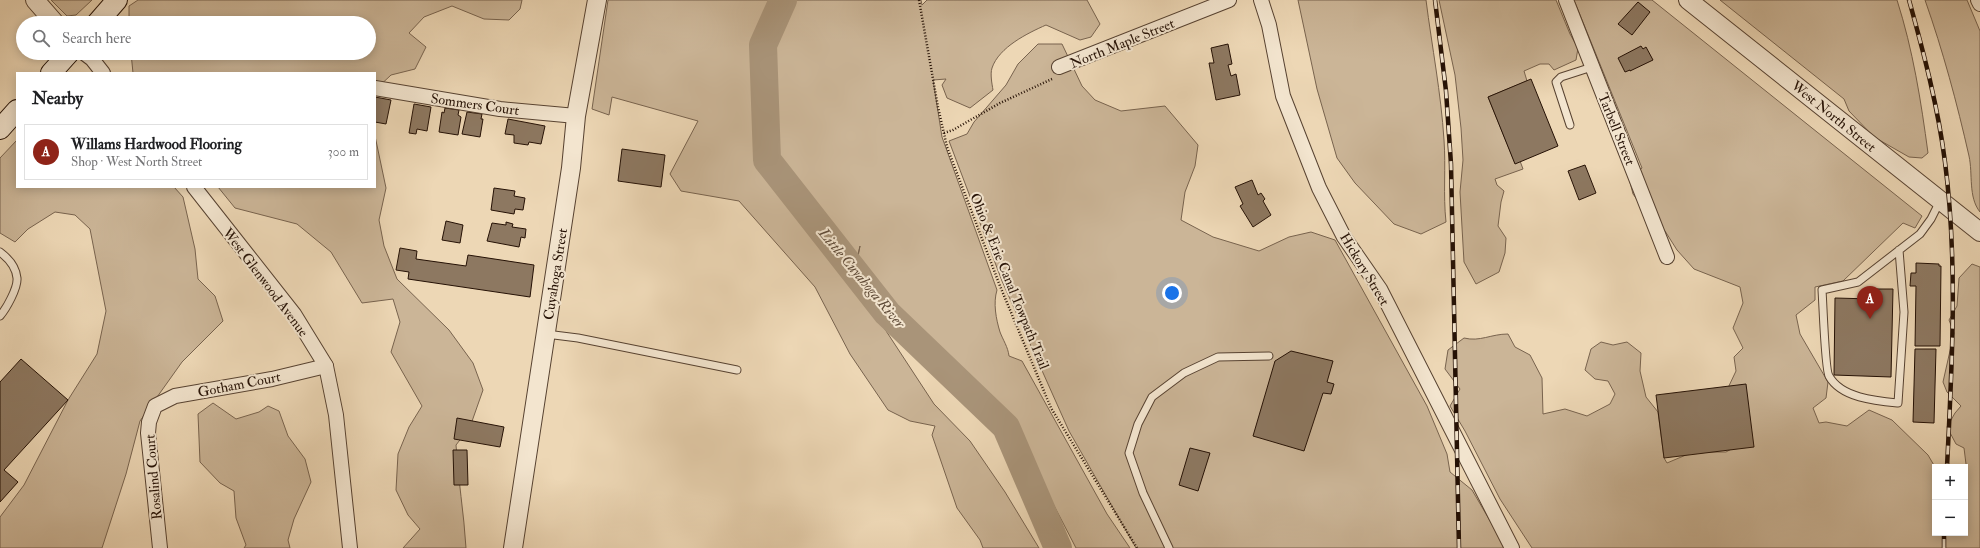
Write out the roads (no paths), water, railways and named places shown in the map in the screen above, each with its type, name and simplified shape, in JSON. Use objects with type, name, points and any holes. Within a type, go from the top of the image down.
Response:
[{"type":"main road","points":[[103,16],[117,0]]},
{"type":"main road","points":[[52,72],[63,60]]},
{"type":"main road","points":[[0,129],[16,111]]},
{"type":"street","points":[[35,0],[49,16]]},
{"type":"street","name":"Cuyahoga Street","points":[[513,548],[571,168],[576,116],[597,0]]},
{"type":"street","name":"North Maple Street","points":[[1059,67],[1229,0]]},
{"type":"street","name":"Hickory Street","points":[[1261,0],[1270,24],[1284,96],[1319,188],[1344,237],[1380,289],[1512,548]]},
{"type":"street","name":"Tarbell Street","points":[[1566,0],[1667,257]]},
{"type":"street","name":"West North Street","points":[[1688,0],[1980,232]]},
{"type":"street","points":[[1978,0],[1980,4]]},
{"type":"street","points":[[93,60],[102,72]]},
{"type":"street","name":"Sommers Court","points":[[376,88],[500,109],[576,116]]},
{"type":"street","name":"West Glenwood Avenue","points":[[195,188],[294,314],[326,366],[336,415],[350,548]]},
{"type":"street","name":"Gotham Court","points":[[155,406],[175,396],[272,379],[326,366]]},
{"type":"street","name":"Rosalind Court","points":[[155,406],[149,422],[148,433],[160,548]]},
{"type":"lane","points":[[1570,125],[1556,82],[1561,77],[1592,67]]},
{"type":"lane","points":[[1899,250],[1904,312],[1898,403],[1868,400],[1837,386],[1828,375],[1822,290],[1858,282],[1899,250],[1920,234],[1931,220],[1940,201]]},
{"type":"lane","points":[[0,252],[11,261],[17,279],[10,300],[0,316]]},
{"type":"lane","points":[[546,334],[578,338],[737,370]]},
{"type":"lane","points":[[1169,548],[1152,514],[1129,453],[1138,424],[1148,404],[1152,397],[1184,373],[1218,357],[1269,356]]},
{"type":"waterway","name":"Little Cuyahoga River","points":[[783,0],[763,45],[767,160],[887,313],[1006,427],[1058,548]]},
{"type":"railway","points":[[1435,0],[1446,91],[1451,164],[1459,548]]},
{"type":"railway","points":[[1909,0],[1934,101],[1942,141],[1949,200],[1952,238],[1953,314],[1947,464]]},
{"type":"railway","points":[[1944,536],[1944,548]]},
{"type":"place","name":"Willams Hardwood Flooring","points":[[1870,319]]}]
